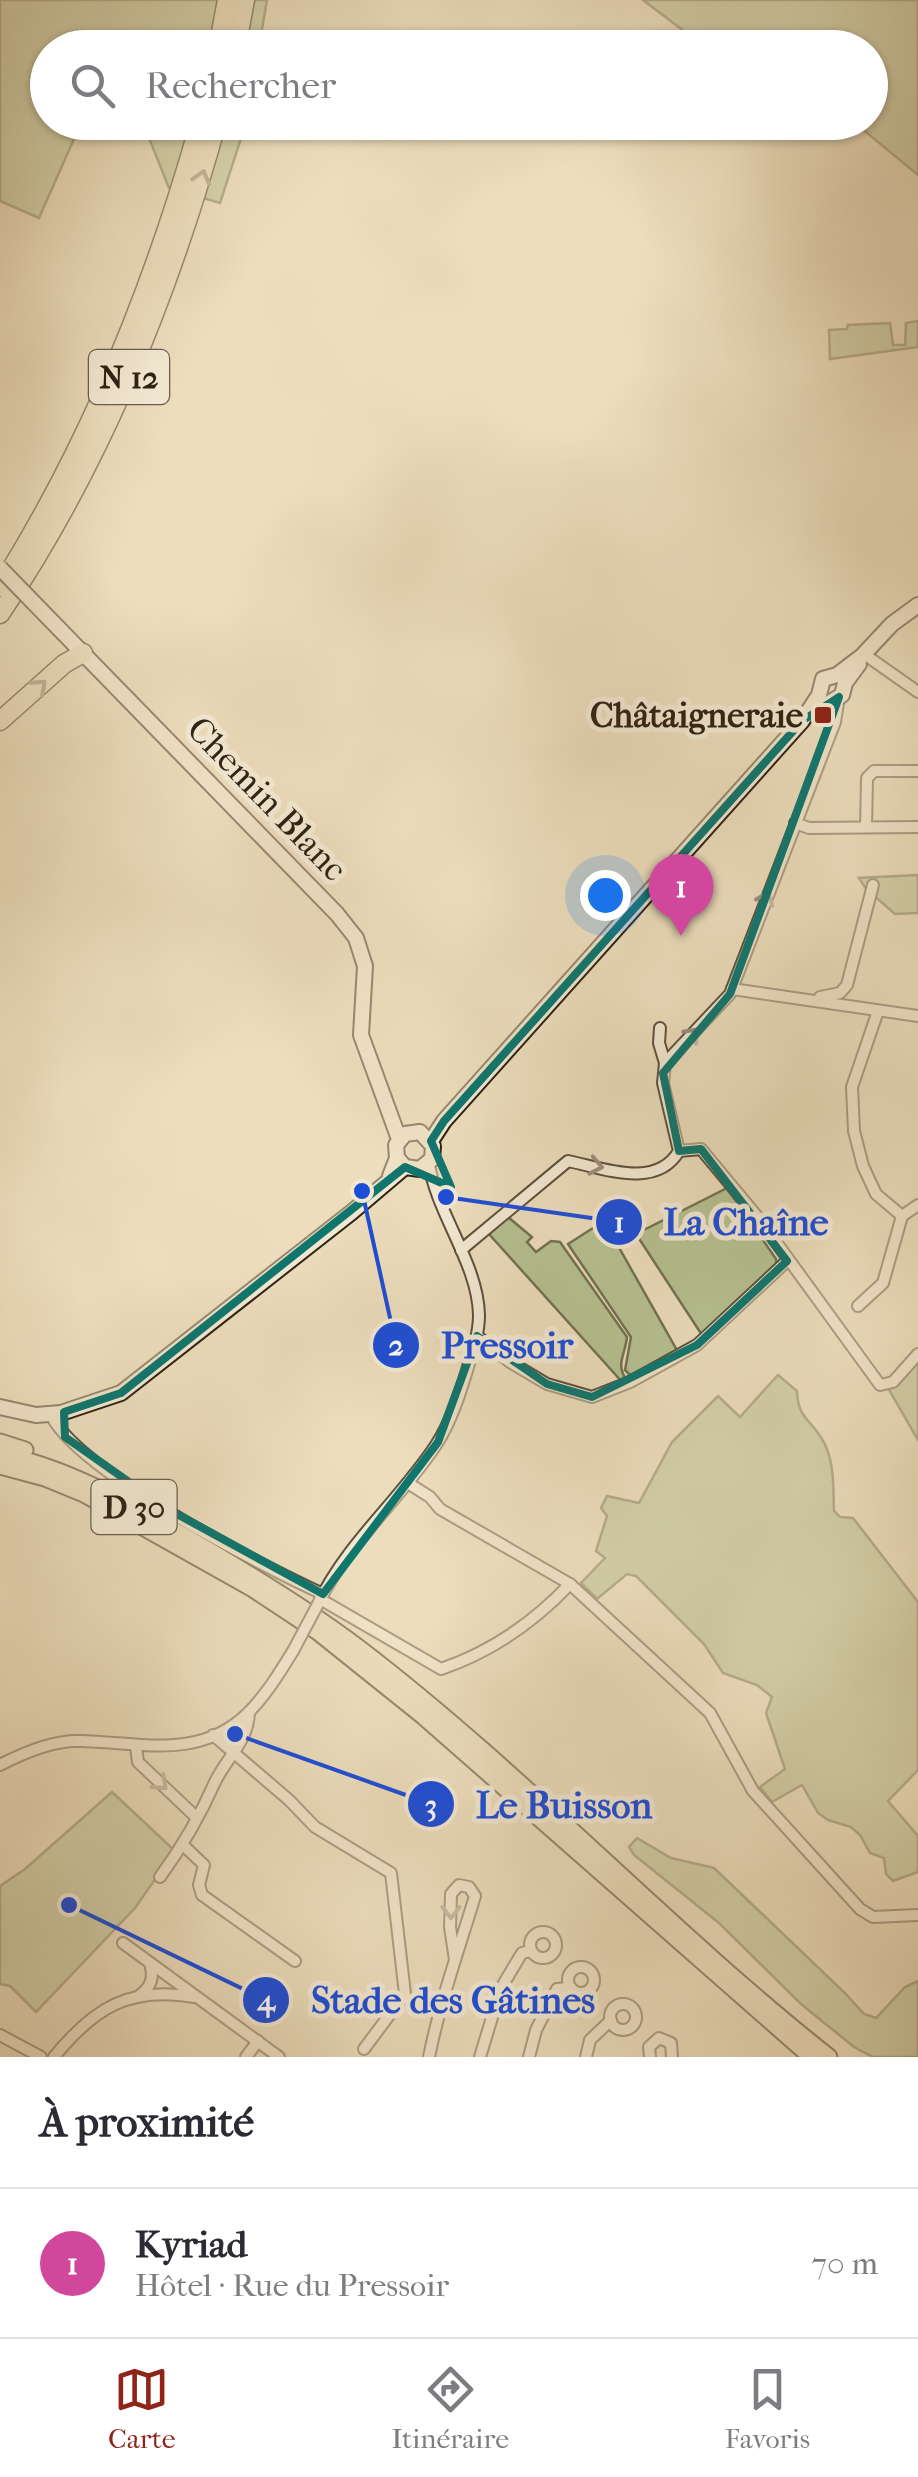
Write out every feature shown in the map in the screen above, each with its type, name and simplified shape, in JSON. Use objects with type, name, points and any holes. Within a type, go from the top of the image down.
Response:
[{"type":"highway","points":[[221,30],[227,0]]},
{"type":"highway","points":[[239,30],[245,0]]},
{"type":"highway","name":"N 12","points":[[0,587],[55,491],[128,338],[159,258],[195,140]]},
{"type":"highway","name":"N 12","points":[[0,614],[69,498],[115,408],[173,266],[212,140]]},
{"type":"highway","points":[[0,722],[64,664],[83,652]]},
{"type":"main road","points":[[0,1442],[48,1458],[99,1482],[112,1495]]},
{"type":"main road","name":"D 30","points":[[0,1454],[49,1466],[112,1495],[289,1598],[370,1656],[829,2057]]},
{"type":"main road","name":"D 30","points":[[0,1466],[84,1494],[291,1614],[399,1695],[810,2057]]},
{"type":"main road","points":[[0,1476],[42,1485],[84,1502],[169,1548],[190,1552]]},
{"type":"street","name":"Chemin Blanc","points":[[0,568],[356,938],[365,966],[361,1035],[393,1121],[415,1136]]},
{"type":"street","points":[[415,1136],[444,1121],[802,721],[892,624],[918,606]]},
{"type":"street","points":[[863,655],[918,692]]},
{"type":"street","points":[[665,1063],[732,989],[835,722],[834,689]]},
{"type":"street","points":[[866,827],[867,778],[874,771],[918,771]]},
{"type":"street","points":[[795,823],[809,828],[918,827]]},
{"type":"street","points":[[806,999],[840,993],[847,986],[873,886]]},
{"type":"street","points":[[732,989],[918,1016]]},
{"type":"street","points":[[878,1011],[852,1087],[854,1131],[863,1166],[876,1194],[902,1216]]},
{"type":"street","points":[[660,1028],[659,1043],[665,1063],[663,1083],[678,1150]]},
{"type":"street","points":[[0,1764],[24,1752],[77,1740],[136,1747],[184,1744],[213,1735],[249,1712],[294,1651],[358,1539],[438,1442],[452,1415],[477,1336],[477,1300],[461,1250],[416,1167],[415,1136]]},
{"type":"street","points":[[0,1407],[36,1414],[57,1413],[121,1393],[389,1181],[434,1152],[415,1136]]},
{"type":"street","points":[[461,1250],[568,1161],[634,1174],[652,1173],[665,1166],[678,1150],[701,1149],[760,1220],[880,1385],[894,1382],[918,1354]]},
{"type":"street","points":[[858,1306],[883,1283],[902,1216],[918,1205]]},
{"type":"street","points":[[477,1336],[547,1384],[592,1398],[697,1345],[788,1261]]},
{"type":"street","points":[[57,1413],[65,1437],[109,1473],[441,1670],[465,1661],[535,1619],[570,1584]]},
{"type":"street","points":[[408,1483],[430,1497],[440,1509],[570,1584],[710,1713],[753,1791],[860,1909],[873,1917],[918,1915]]},
{"type":"street","points":[[160,1877],[205,1808],[216,1780],[248,1725],[249,1712]]},
{"type":"street","points":[[213,1735],[315,1826],[391,1874],[405,1994],[364,2049]]},
{"type":"street","points":[[136,1747],[138,1762],[196,1817]]},
{"type":"street","points":[[184,1845],[204,1865],[198,1886],[202,1895],[295,1962]]},
{"type":"street","points":[[429,2057],[475,1896],[469,1887],[459,1885],[451,1894],[450,1928],[455,1960]]},
{"type":"street","points":[[123,1943],[279,2057]]},
{"type":"street","points":[[480,2057],[500,1988],[522,1953],[532,1951]]},
{"type":"street","points":[[140,1995],[151,1983],[150,1962]]},
{"type":"street","points":[[529,2057],[536,2030],[557,1988],[571,1988]]},
{"type":"street","points":[[54,2057],[76,2030],[105,2009],[140,1995],[200,1998]]},
{"type":"street","points":[[586,2057],[590,2040],[611,2020]]},
{"type":"street","points":[[0,2035],[40,2057]]},
{"type":"street","points":[[649,2056],[652,2043],[664,2038],[673,2047],[672,2057]]},
{"type":"street","points":[[246,2057],[258,2042]]},
{"type":"highlighted area","points":[[839,697],[730,994],[663,1073],[679,1151],[701,1149],[787,1261],[697,1345],[592,1397],[547,1384],[477,1336],[438,1442],[323,1594],[166,1508],[65,1437],[64,1412],[121,1393],[405,1167],[451,1187],[431,1141],[444,1121],[802,721]]},
{"type":"green space","points":[[0,0],[267,0],[262,30],[30,30],[30,140],[73,140],[39,218],[0,201]]},
{"type":"green space","points":[[643,0],[918,0],[918,175],[876,140],[888,140],[888,30],[683,30]]},
{"type":"green space","points":[[150,140],[240,140],[220,203],[169,188]]},
{"type":"green space","points":[[918,321],[918,347],[830,359],[829,330],[890,323],[893,345],[905,345],[906,323]]},
{"type":"green space","points":[[918,875],[918,913],[895,914],[859,878]]},
{"type":"green space","points":[[727,1188],[777,1266],[702,1335],[636,1234]]},
{"type":"green space","points":[[508,1217],[532,1237],[527,1242],[536,1252],[551,1241],[560,1242],[627,1337],[621,1365],[627,1381],[623,1383],[488,1233]]},
{"type":"green space","points":[[604,1221],[678,1352],[632,1377],[625,1370],[631,1337],[568,1244]]},
{"type":"green space","points":[[918,1360],[918,1440],[888,1388],[895,1386]]},
{"type":"green space","points":[[778,1375],[797,1391],[802,1413],[826,1447],[834,1511],[840,1517],[853,1518],[918,1602],[918,1770],[888,1801],[918,1836],[918,1872],[893,1881],[886,1874],[884,1858],[870,1853],[851,1827],[818,1813],[802,1785],[772,1802],[760,1787],[785,1769],[766,1713],[772,1697],[757,1685],[723,1673],[704,1644],[636,1576],[627,1574],[597,1599],[581,1583],[605,1558],[596,1551],[607,1516],[601,1508],[607,1496],[639,1503],[672,1442],[718,1396],[740,1417]]},
{"type":"green space","points":[[112,1792],[175,1851],[135,1908],[36,2012],[10,1986],[0,1984],[0,1886],[25,1869]]},
{"type":"green space","points":[[637,1838],[671,1858],[714,1868],[864,2014],[876,2018],[905,1987],[918,1981],[918,2057],[873,2057],[854,2047],[801,2004],[719,1923],[634,1855],[629,1847]]},
{"type":"place","name":"Châtaigneraie","points":[[823,715]]},
{"type":"place","name":"Kyriad","points":[[681,936]]},
{"type":"place","name":"Pressoir","points":[[362,1191]]},
{"type":"place","name":"La Chaîne","points":[[446,1197]]},
{"type":"place","name":"Le Buisson","points":[[235,1734]]},
{"type":"place","name":"Stade des Gâtines","points":[[69,1905]]}]
